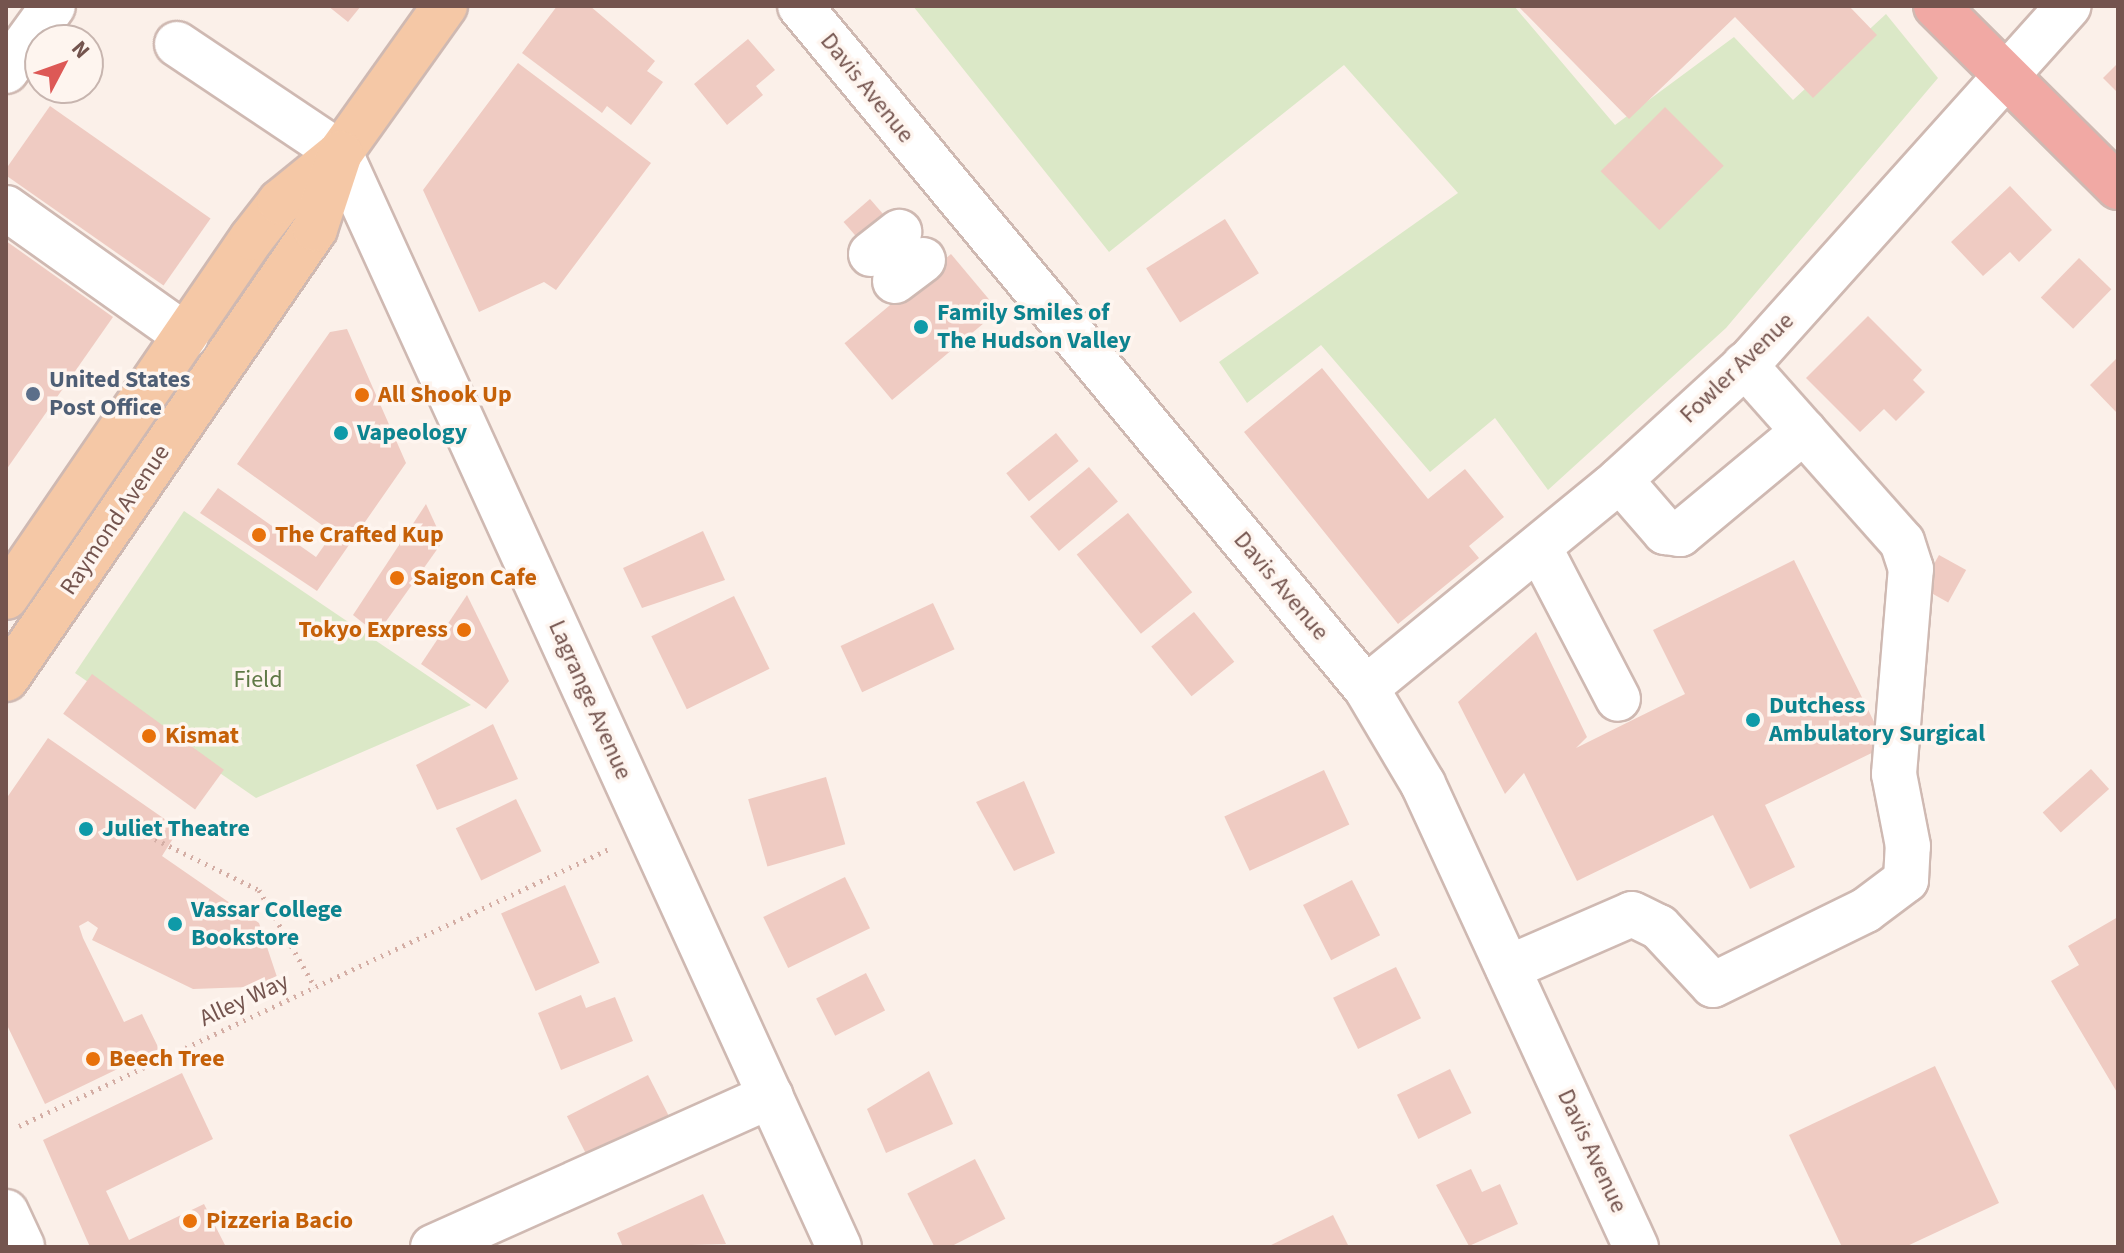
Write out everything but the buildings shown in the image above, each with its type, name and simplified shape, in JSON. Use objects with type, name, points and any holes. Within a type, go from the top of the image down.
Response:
[{"type":"highway","points":[[1936,6],[2118,187]]},
{"type":"main road","name":"Raymond Avenue","points":[[14,571],[280,202],[340,153],[445,6]]},
{"type":"main road","name":"Raymond Avenue","points":[[6,679],[315,229],[340,153]]},
{"type":"street","points":[[6,71],[53,6]]},
{"type":"street","name":"Davis Avenue","points":[[800,6],[1366,688],[1423,784],[1636,1247]]},
{"type":"street","name":"Fowler Avenue","points":[[1366,688],[1620,480],[1745,365],[2068,6]]},
{"type":"street","points":[[177,44],[340,153]]},
{"type":"street","name":"Lagrange Avenue","points":[[340,153],[839,1247]]},
{"type":"street","points":[[6,208],[186,336]]},
{"type":"street","points":[[1508,968],[1632,914],[1659,927],[1713,985],[1866,910],[1906,880],[1908,846],[1894,774],[1911,569],[1902,542],[1745,365]]},
{"type":"street","points":[[1620,480],[1665,532],[1680,534],[1804,431]]},
{"type":"street","points":[[1539,547],[1618,699]]},
{"type":"street","points":[[433,1247],[771,1096]]},
{"type":"street","points":[[6,1212],[22,1247]]},
{"type":"path","points":[[155,839],[259,890],[315,987]]},
{"type":"path","name":"Alley Way","points":[[19,1126],[615,846]]},
{"type":"green space","points":[[913,6],[1514,6],[1615,125],[1734,37],[1793,100],[1886,14],[1938,78],[1726,328],[1548,490],[1495,418],[1430,472],[1321,345],[1247,403],[1219,362],[1458,193],[1344,65],[1109,252]]},
{"type":"green space","name":"Field","points":[[184,511],[471,705],[256,798],[75,673]]},
{"type":"place","name":"Family Smiles of The Hudson Valley","points":[[921,327]]},
{"type":"place","name":"United States Post Office","points":[[33,394]]},
{"type":"place","name":"All Shook Up","points":[[362,395]]},
{"type":"place","name":"Vapeology","points":[[341,433]]},
{"type":"place","name":"The Crafted Kup","points":[[259,535]]},
{"type":"place","name":"Saigon Cafe","points":[[397,578]]},
{"type":"place","name":"Tokyo Express","points":[[464,630]]},
{"type":"place","name":"Dutchess Ambulatory Surgical","points":[[1753,720]]},
{"type":"place","name":"Kismat","points":[[149,736]]},
{"type":"place","name":"Juliet Theatre","points":[[86,829]]},
{"type":"place","name":"Vassar College Bookstore","points":[[175,924]]},
{"type":"place","name":"Beech Tree","points":[[93,1059]]},
{"type":"place","name":"Pizzeria Bacio","points":[[190,1221]]}]
